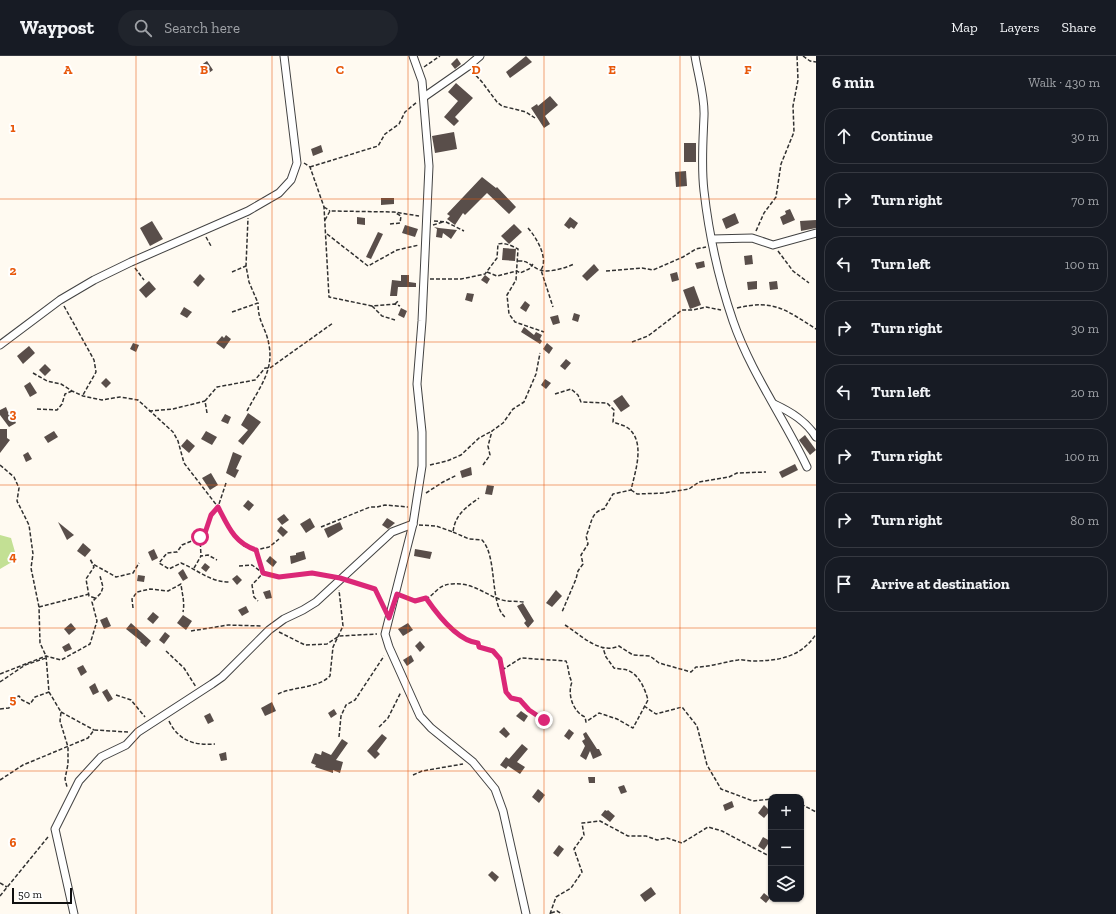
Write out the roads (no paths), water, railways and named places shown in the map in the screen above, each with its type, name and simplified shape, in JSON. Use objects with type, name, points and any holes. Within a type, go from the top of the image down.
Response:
[{"type":"street","points":[[0,346],[60,300],[131,262],[248,210],[279,193],[288,185],[295,174],[296,158],[284,56]]},
{"type":"street","points":[[413,56],[420,70],[424,97],[429,166],[424,279],[417,384],[422,432],[422,466],[413,524],[397,594],[385,634],[405,685],[420,716],[425,723],[473,762],[494,789],[503,811],[526,914]]},
{"type":"street","points":[[424,97],[480,56]]},
{"type":"street","points":[[695,56],[704,111],[702,158],[704,191],[713,247],[730,310],[752,365],[807,467]]},
{"type":"street","points":[[712,239],[752,238],[774,245],[816,233]]},
{"type":"street","points":[[774,404],[789,411],[801,420],[816,437]]},
{"type":"street","points":[[74,914],[55,829],[85,772],[101,757],[126,745],[138,732],[166,716],[201,690],[222,677],[269,630],[284,619],[310,606],[392,532],[413,524]]}]
